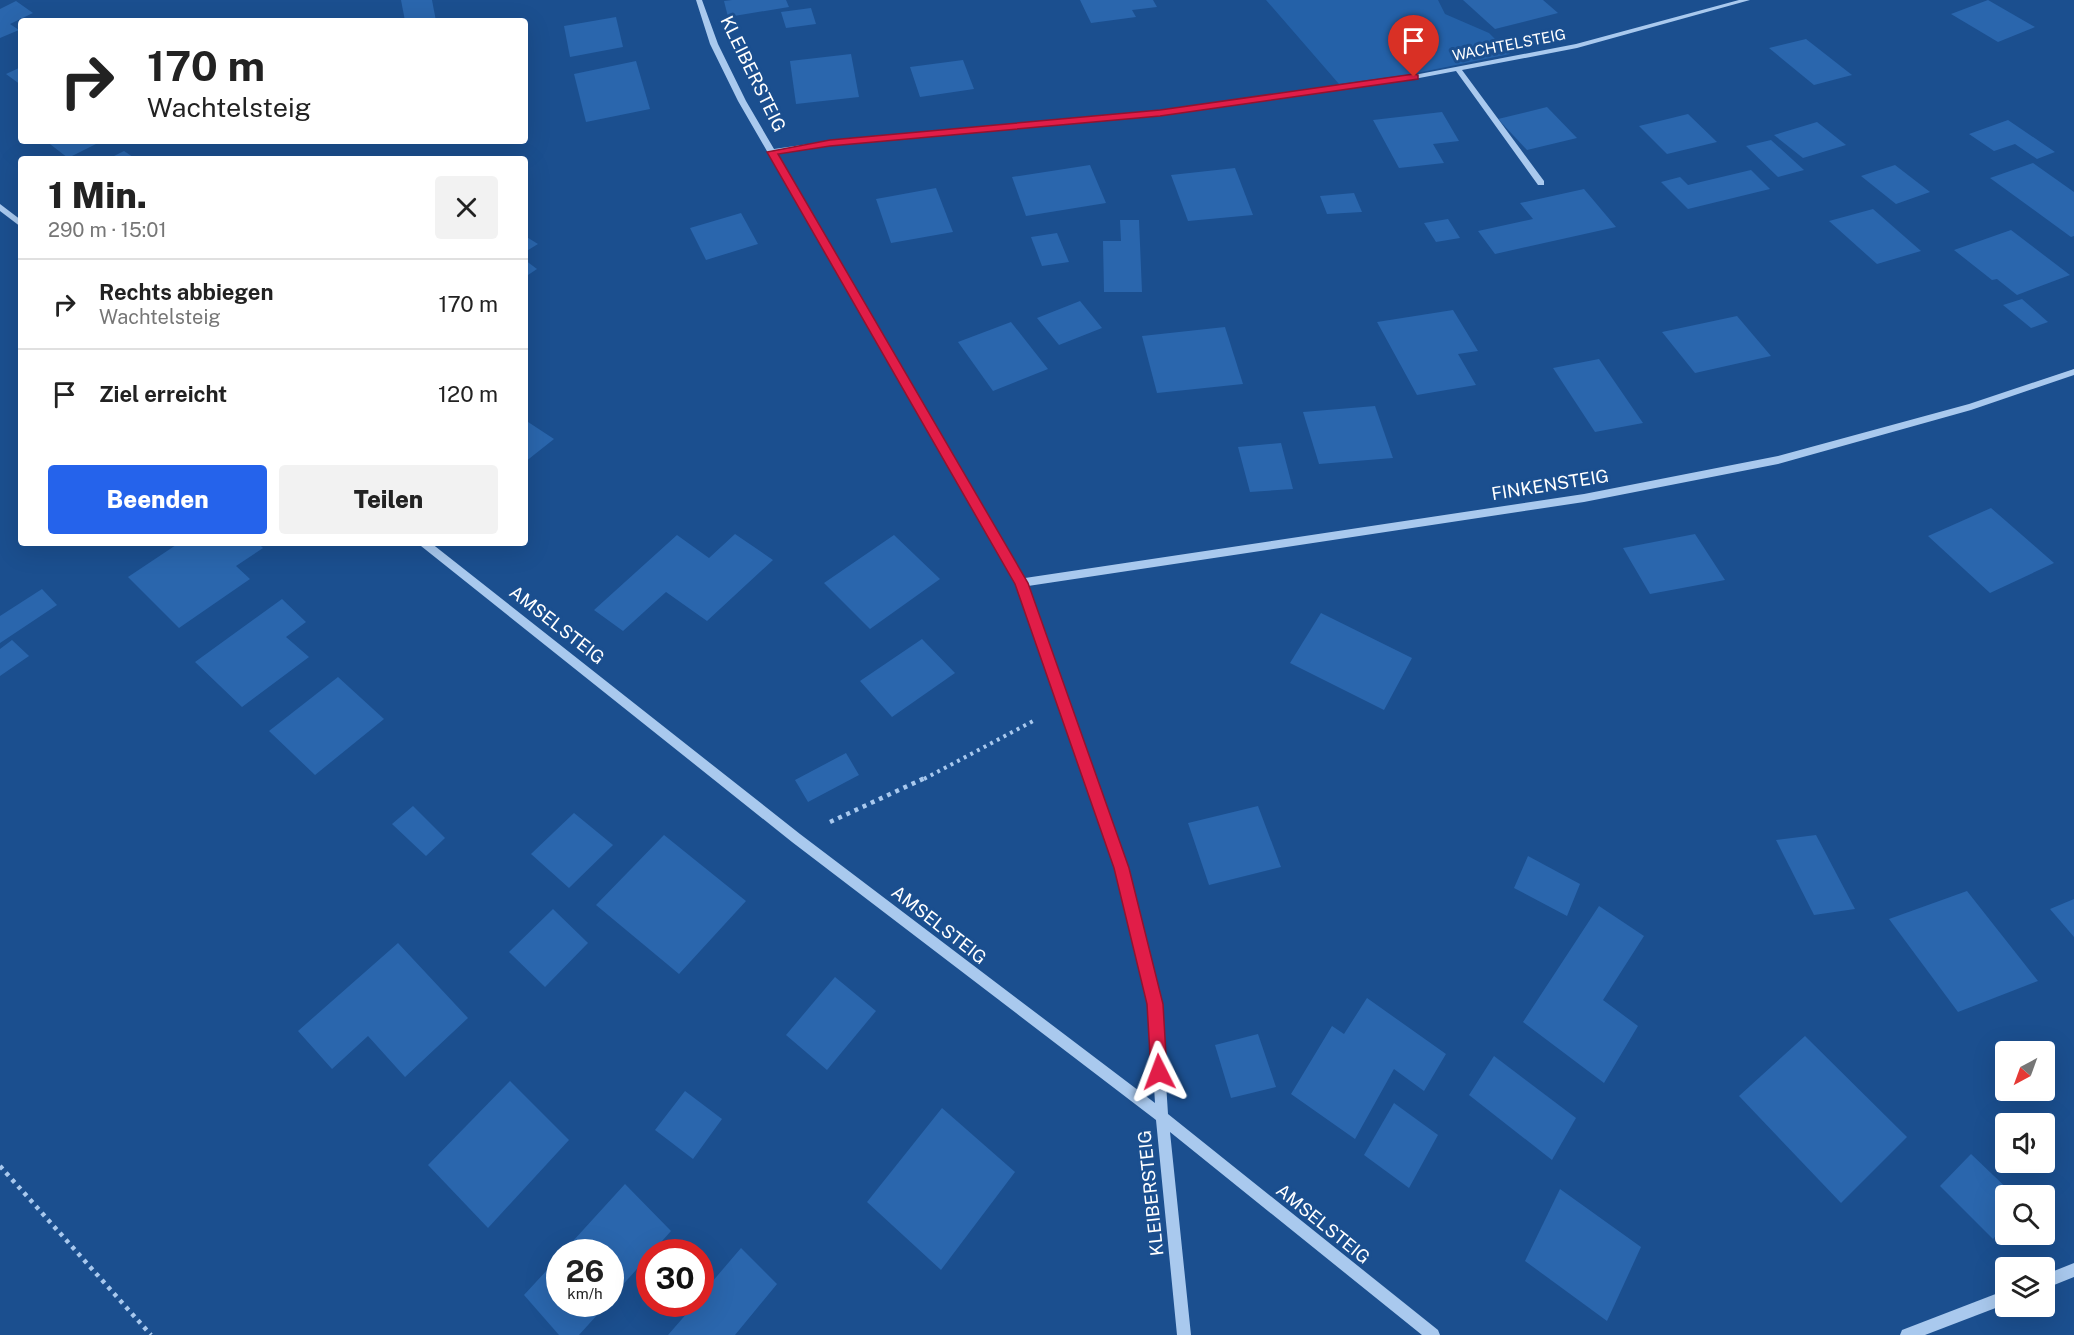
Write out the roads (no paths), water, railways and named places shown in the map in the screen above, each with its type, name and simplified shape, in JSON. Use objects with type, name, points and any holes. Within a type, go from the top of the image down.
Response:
[{"type":"street","name":"KLEIBERSTEIG","points":[[699,0],[714,44],[772,152],[1022,583],[1121,868],[1155,1004],[1162,1117],[1184,1335]]},
{"type":"street","name":"WACHTELSTEIG","points":[[772,152],[830,143],[1219,106],[1458,69],[1577,46],[1747,0]]},
{"type":"street","points":[[1458,69],[1541,183]]},
{"type":"street","points":[[0,207],[18,222]]},
{"type":"street","name":"FINKENSTEIG","points":[[1022,583],[1584,498],[1778,460],[1971,407],[2074,372]]},
{"type":"street","name":"AMSELSTEIG","points":[[428,546],[796,838],[1162,1117],[1433,1335]]},
{"type":"street","points":[[2055,1278],[2074,1270]]},
{"type":"street","points":[[1907,1335],[1995,1301]]}]
